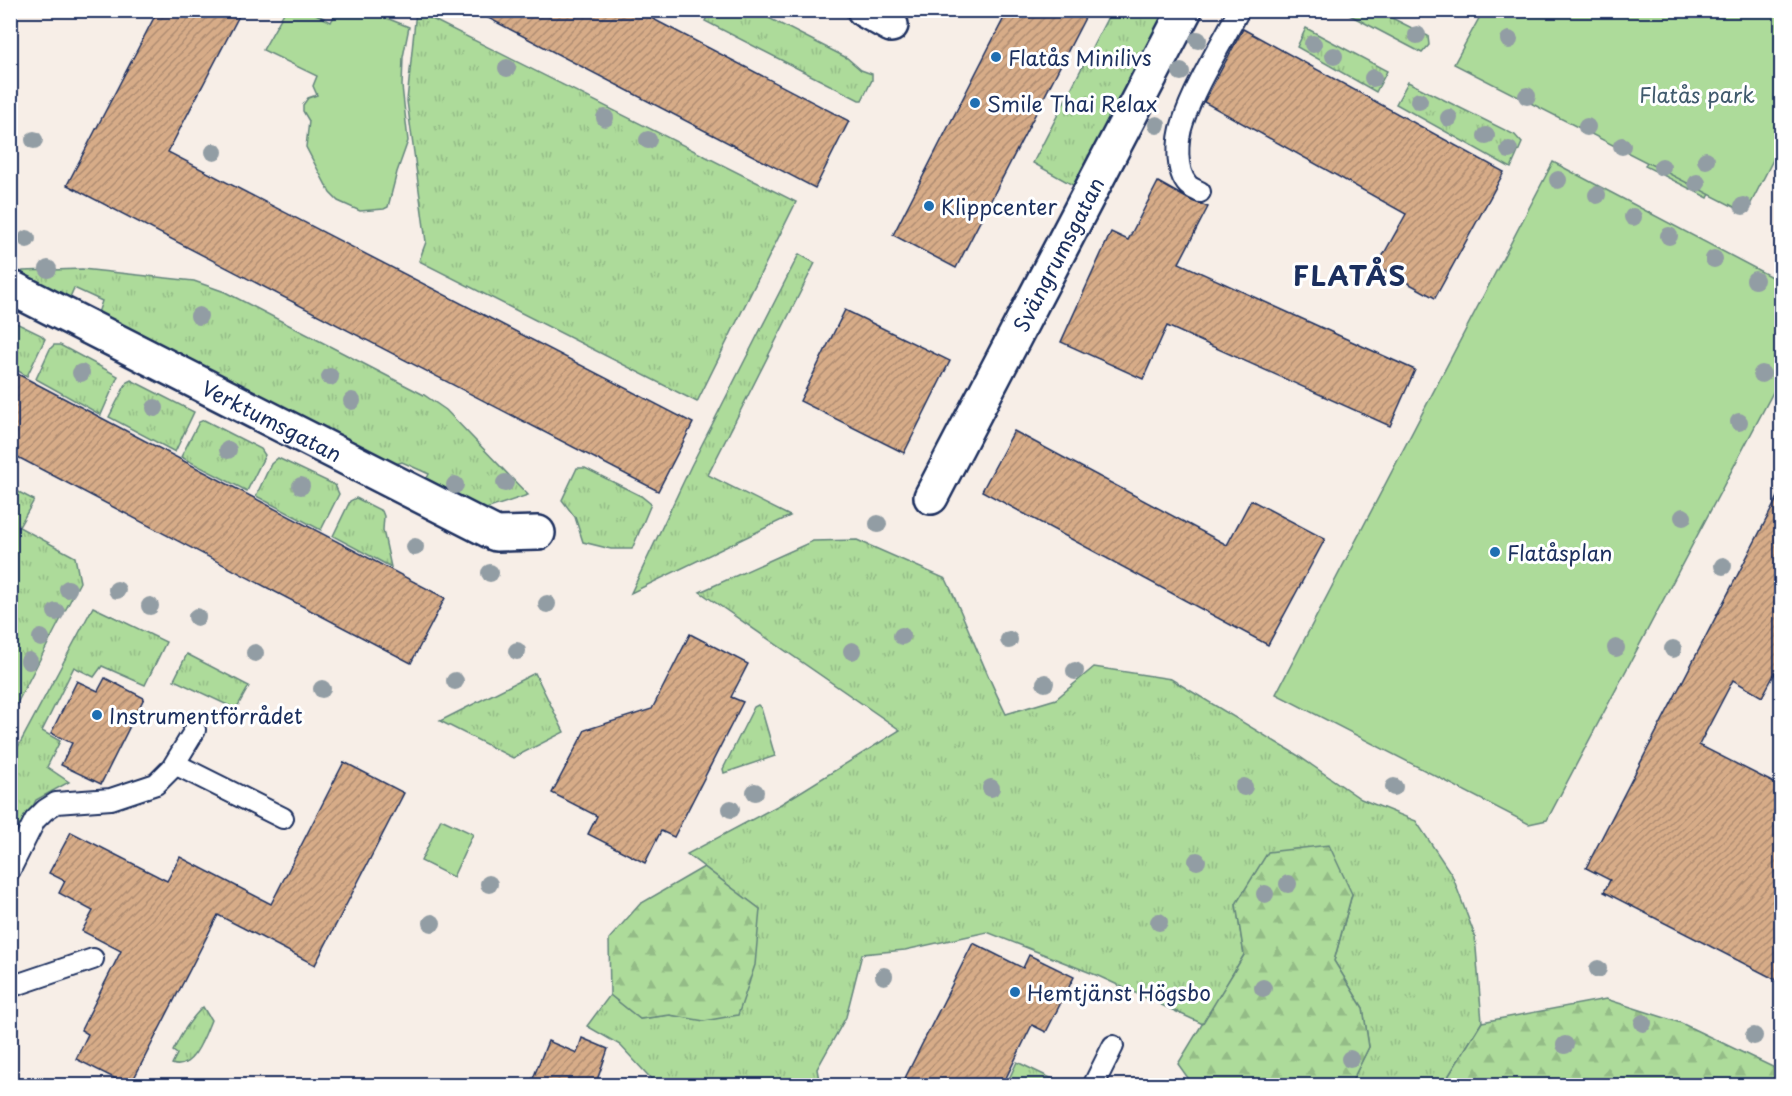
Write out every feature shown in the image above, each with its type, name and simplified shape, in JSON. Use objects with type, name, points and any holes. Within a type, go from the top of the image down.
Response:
[{"type":"street","name":"Svängrumsgatan","points":[[931,497],[1185,10]]},
{"type":"street","name":"Verktumsgatan","points":[[10,287],[496,534],[538,533]]},
{"type":"lane","points":[[1200,192],[1188,186],[1180,171],[1179,146],[1182,124],[1239,10]]},
{"type":"lane","points":[[10,870],[35,820],[45,810],[56,803],[111,799],[156,783],[175,764],[195,730]]},
{"type":"lane","points":[[175,764],[283,818]]},
{"type":"lane","points":[[10,987],[93,959]]},
{"type":"lane","points":[[1093,1086],[1113,1046]]},
{"type":"green space","points":[[285,11],[310,11],[331,22],[337,11],[373,11],[409,27],[403,57],[402,86],[408,141],[388,207],[360,211],[338,201],[330,193],[306,147],[309,121],[303,111],[303,105],[308,98],[317,95],[313,86],[317,76],[263,50]]},
{"type":"green space","points":[[416,11],[796,202],[697,402],[419,261],[426,242],[407,101]]},
{"type":"green space","points":[[710,11],[755,11],[847,58],[861,70],[872,74],[872,80],[862,100],[705,21]]},
{"type":"green space","points":[[1111,11],[1169,11],[1078,188],[1033,163]]},
{"type":"green space","points":[[1342,11],[1378,11],[1428,36],[1429,45],[1422,53]]},
{"type":"green space","name":"Flatås park","points":[[1483,11],[1781,11],[1781,144],[1746,213],[1454,64]]},
{"type":"green space","points":[[1306,28],[1387,71],[1376,92],[1297,47]]},
{"type":"green space","points":[[1408,82],[1515,135],[1522,143],[1511,168],[1396,104]]},
{"type":"green space","points":[[1657,142],[1720,174],[1708,198],[1645,166]]},
{"type":"green space","points":[[1553,162],[1781,282],[1781,377],[1547,820],[1529,824],[1276,694]]},
{"type":"green space","points":[[799,254],[815,263],[708,475],[790,516],[631,593],[691,466]]},
{"type":"green space","points":[[82,269],[194,281],[225,292],[424,395],[446,410],[528,495],[480,511],[422,489],[429,474],[402,462],[389,466],[96,319],[102,301],[74,288],[67,304],[13,275],[23,271]]},
{"type":"green space","points":[[14,322],[45,339],[27,376],[11,367],[11,328]]},
{"type":"green space","points":[[54,345],[60,345],[118,376],[101,415],[36,379]]},
{"type":"green space","points":[[131,380],[194,412],[175,452],[109,417],[127,382]]},
{"type":"green space","points":[[204,420],[261,449],[265,455],[247,491],[181,457],[199,422]]},
{"type":"green space","points":[[278,458],[335,485],[339,494],[321,530],[256,496],[271,464]]},
{"type":"green space","points":[[577,468],[585,468],[641,496],[651,504],[632,549],[611,549],[583,542],[575,517],[562,500]]},
{"type":"green space","points":[[11,488],[34,500],[19,527],[75,557],[80,582],[11,715]]},
{"type":"green space","points":[[356,498],[382,511],[383,530],[391,567],[333,536],[350,501]]},
{"type":"green space","points":[[857,540],[946,579],[1006,714],[1056,699],[1094,667],[1171,679],[1297,755],[1361,799],[1416,821],[1452,875],[1475,936],[1482,1022],[1443,1085],[1350,1085],[1369,1047],[1363,1008],[1334,961],[1352,894],[1236,904],[1244,955],[1203,1024],[1096,975],[987,932],[905,950],[862,954],[846,1017],[817,1069],[820,1085],[657,1085],[620,1045],[587,1026],[610,995],[640,1019],[670,1015],[704,1020],[760,909],[687,854],[781,804],[900,730],[700,592],[813,541]]},
{"type":"green space","points":[[93,607],[166,642],[145,685],[102,666],[94,677],[74,667],[42,731],[60,741],[47,767],[69,782],[36,800],[11,851],[11,760]]},
{"type":"green space","points":[[187,654],[249,686],[236,709],[174,680]]},
{"type":"green space","points":[[535,673],[564,732],[513,758],[440,721]]},
{"type":"green space","points":[[758,705],[761,708],[775,756],[724,773],[723,769],[754,707]]},
{"type":"green space","points":[[441,819],[473,834],[453,877],[421,861]]},
{"type":"green space","points":[[1329,845],[1352,894],[1334,961],[1363,1008],[1369,1047],[1350,1085],[1193,1085],[1178,1064],[1244,955],[1236,904],[1268,852]]},
{"type":"green space","points":[[704,867],[760,909],[755,965],[738,1015],[704,1021],[670,1015],[640,1019],[610,995],[609,939],[640,904]]},
{"type":"green space","points":[[1606,999],[1681,1023],[1781,1071],[1781,1085],[1443,1085],[1482,1022]]},
{"type":"green space","points":[[203,1007],[211,1020],[202,1043],[186,1063],[172,1064],[177,1054],[173,1051],[179,1039]]},
{"type":"green space","points":[[1017,1062],[1065,1085],[1006,1085]]},
{"type":"building","points":[[158,10],[242,10],[168,152],[693,423],[658,491],[67,185]]},
{"type":"building","points":[[473,10],[636,10],[849,121],[815,188]]},
{"type":"building","points":[[1008,10],[1089,10],[956,268],[893,235]]},
{"type":"building","points":[[1243,29],[1504,172],[1435,298],[1377,266],[1406,214],[1204,102]]},
{"type":"building","points":[[1158,182],[1208,207],[1179,263],[1415,370],[1390,426],[1167,326],[1143,379],[1061,342],[1111,232],[1128,240]]},
{"type":"building","points":[[845,310],[950,361],[904,453],[800,401]]},
{"type":"building","points":[[10,370],[445,598],[411,663],[10,453]]},
{"type":"building","points":[[1014,431],[1227,545],[1251,500],[1325,539],[1268,645],[982,491]]},
{"type":"building","points":[[1782,489],[1782,660],[1762,697],[1733,680],[1699,745],[1782,787],[1782,983],[1604,892],[1610,880],[1586,868]]},
{"type":"building","points":[[690,634],[748,664],[731,697],[743,702],[674,837],[661,831],[645,863],[588,834],[597,816],[552,793],[585,730],[652,709]]},
{"type":"building","name":"Instrumentförrådet","points":[[105,678],[144,698],[101,784],[61,765],[72,743],[51,733],[77,681],[98,691]]},
{"type":"building","points":[[344,762],[404,793],[315,965],[218,915],[130,1086],[76,1059],[88,1034],[81,1030],[121,951],[82,931],[93,911],[59,893],[65,881],[49,873],[71,832],[167,881],[180,857],[271,904]]},
{"type":"building","points":[[973,943],[1023,968],[1029,955],[1074,977],[1046,1032],[1032,1025],[1002,1086],[901,1086]]},
{"type":"building","points":[[582,1038],[608,1049],[595,1086],[530,1086],[548,1041],[577,1053]]},
{"type":"place","name":"Flatås Minilivs","points":[[996,57]]},
{"type":"place","name":"Smile Thai Relax","points":[[975,103]]},
{"type":"place","name":"Klippcenter","points":[[929,206]]},
{"type":"place","name":"Flatåsplan","points":[[1495,552]]},
{"type":"place","name":"Instrumentförrådet","points":[[97,715]]},
{"type":"place","name":"Hemtjänst Högsbo","points":[[1015,992]]},
{"type":"district","name":"FLATÅS","points":[[1350,274]]}]
